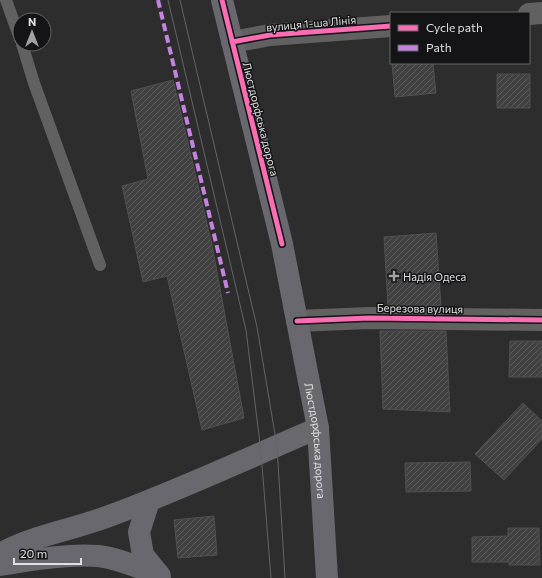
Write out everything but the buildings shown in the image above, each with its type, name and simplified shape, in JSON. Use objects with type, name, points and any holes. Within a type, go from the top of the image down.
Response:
[{"type":"main road","name":"Люстдорфська дорога","points":[[222,0],[282,244],[318,428],[327,578]]},
{"type":"main road","points":[[0,554],[13,546],[93,522],[149,501],[236,465],[261,452],[318,428]]},
{"type":"main road","points":[[149,501],[139,532],[143,555],[161,577]]},
{"type":"main road","points":[[0,565],[47,558],[98,556],[123,562],[161,577]]},
{"type":"street","points":[[530,14],[542,13]]},
{"type":"street","name":"вулиця 1-ша Лінія","points":[[232,42],[270,36],[390,26]]},
{"type":"street","name":"Березова вулиця","points":[[297,321],[369,318],[542,320]]},
{"type":"lane","points":[[6,0],[12,17]]},
{"type":"lane","points":[[24,52],[36,90],[100,265]]},
{"type":"tram line","points":[[168,0],[246,330],[261,452],[271,578]]},
{"type":"tram line","points":[[180,0],[257,327],[277,446],[285,578]]},
{"type":"marked path","points":[[158,0],[228,293]]},
{"type":"cycle path","points":[[222,0],[282,244]]},
{"type":"cycle path","points":[[232,42],[270,35],[390,26]]},
{"type":"cycle path","points":[[297,321],[369,318],[542,320]]},
{"type":"place","name":"Надія Одеса","points":[[394,276]]}]
